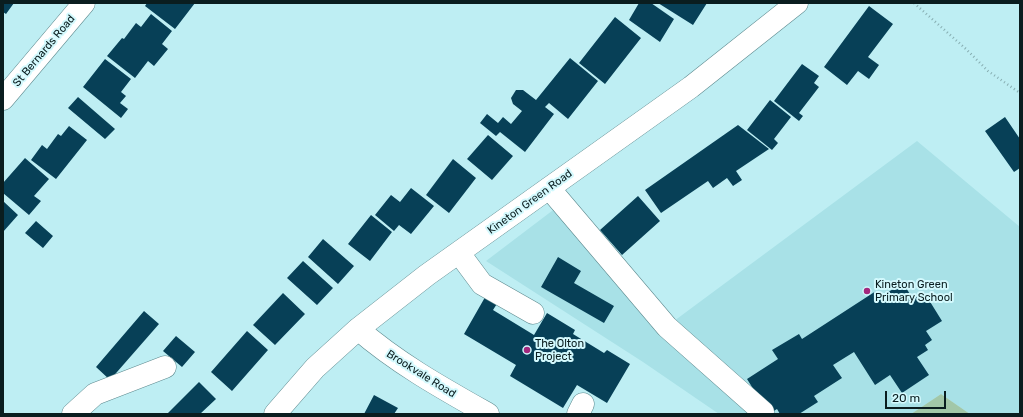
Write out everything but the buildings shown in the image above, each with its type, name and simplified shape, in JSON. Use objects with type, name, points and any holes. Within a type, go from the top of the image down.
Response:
[{"type":"street","name":"St Bernards Road","points":[[3,99],[84,3]]},
{"type":"street","name":"Kineton Green Road","points":[[274,414],[315,368],[358,329],[427,275],[691,87],[797,3]]},
{"type":"street","points":[[549,188],[667,327],[763,412]]},
{"type":"street","points":[[458,253],[482,284],[533,314]]},
{"type":"street","name":"Brookvale Road","points":[[358,329],[380,348],[428,380],[488,414]]},
{"type":"street","points":[[73,414],[95,394],[165,368]]},
{"type":"path","points":[[914,3],[966,49],[988,71],[1020,93]]},
{"type":"shaded area","name":"Kineton Green Primary School","points":[[917,141],[1020,227],[1020,414],[970,414],[941,394],[911,414],[719,414],[643,362],[486,261],[569,198],[674,321]]},
{"type":"green space","points":[[941,394],[970,414],[911,414]]},
{"type":"place","name":"Kineton Green Primary School","points":[[867,291]]},
{"type":"place","name":"The Olton Project","points":[[527,350]]}]
